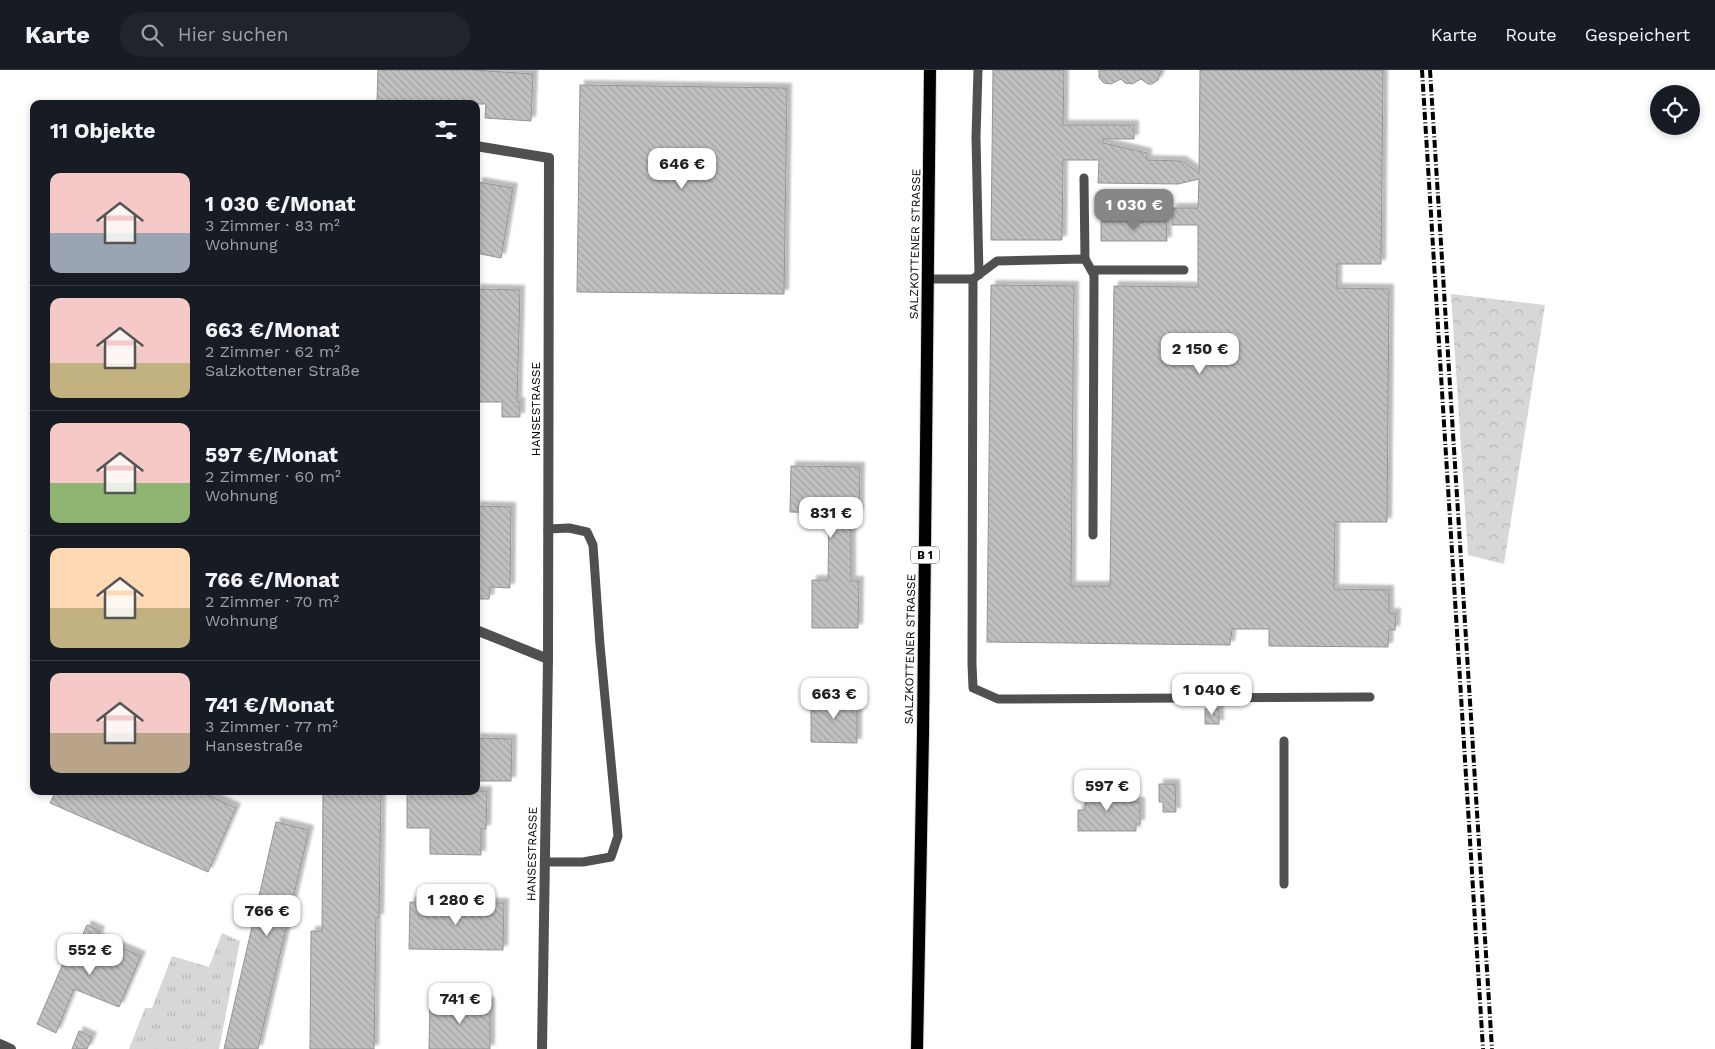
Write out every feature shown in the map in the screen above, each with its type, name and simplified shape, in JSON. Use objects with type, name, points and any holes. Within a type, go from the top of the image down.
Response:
[{"type":"main road","name":"SALZKOTTENER STRASSE","points":[[917,1049],[923,734],[930,70]]},
{"type":"street","name":"HANSESTRASSE","points":[[480,147],[549,158],[548,659],[542,1049]]},
{"type":"street","points":[[480,632],[548,659]]},
{"type":"street","points":[[0,1044],[11,1049]]},
{"type":"lane","points":[[978,70],[973,688],[998,699],[1370,697]]},
{"type":"lane","points":[[1084,178],[1085,259],[1094,275],[1093,535]]},
{"type":"lane","points":[[928,279],[976,277],[998,261],[1085,259]]},
{"type":"lane","points":[[1092,270],[1184,270]]},
{"type":"lane","points":[[545,862],[583,862],[611,857],[618,836],[600,645],[593,545],[587,532],[570,528],[548,529]]},
{"type":"lane","points":[[1284,741],[1284,884]]},
{"type":"green space","points":[[1451,294],[1545,305],[1504,564],[1468,555]]},
{"type":"green space","points":[[222,933],[240,941],[219,1049],[129,1049],[145,1008],[152,1008],[172,956],[209,967]]},
{"type":"building","points":[[378,70],[473,70],[533,74],[531,121],[485,118],[486,104],[480,104],[480,100],[377,100]]},
{"type":"building","points":[[993,70],[1064,70],[1063,125],[1134,125],[1134,139],[1103,139],[1103,143],[1147,153],[1147,160],[1182,161],[1199,173],[1200,70],[1383,70],[1381,264],[1337,264],[1337,288],[1389,289],[1387,522],[1335,522],[1334,589],[1389,590],[1389,613],[1396,613],[1395,630],[1389,630],[1388,647],[1269,646],[1269,629],[1232,629],[1230,645],[987,642],[991,285],[1074,286],[1071,586],[1110,586],[1114,286],[1198,287],[1198,225],[1172,225],[1172,208],[1198,208],[1199,179],[1178,184],[1098,183],[1099,160],[1063,160],[1062,240],[991,240]]},
{"type":"building","points":[[1099,70],[1161,70],[1158,80],[1152,84],[1148,84],[1141,79],[1132,84],[1125,83],[1121,79],[1111,84],[1104,83],[1099,78]]},
{"type":"building","points":[[580,85],[787,88],[784,294],[577,292]]},
{"type":"building","points":[[480,182],[513,188],[501,258],[480,254]]},
{"type":"building","points":[[1101,221],[1166,221],[1167,241],[1101,241]]},
{"type":"building","points":[[480,289],[520,290],[517,402],[520,402],[520,417],[502,417],[502,402],[480,402]]},
{"type":"building","points":[[791,466],[860,467],[859,513],[851,513],[851,581],[859,581],[858,628],[812,628],[812,580],[828,580],[829,513],[790,512]]},
{"type":"building","points":[[480,506],[511,507],[510,588],[490,587],[489,599],[480,599]]},
{"type":"building","points":[[811,696],[857,697],[857,743],[811,742]]},
{"type":"building","points":[[1205,709],[1219,709],[1219,724],[1205,724]]},
{"type":"building","points":[[480,738],[512,739],[511,781],[480,781]]},
{"type":"building","points":[[1159,784],[1175,784],[1176,812],[1163,812],[1163,802],[1159,802]]},
{"type":"building","points":[[1085,785],[1115,786],[1114,802],[1140,802],[1140,824],[1136,824],[1136,831],[1078,831],[1078,810],[1085,810]]},
{"type":"building","points":[[480,791],[487,791],[486,829],[481,829],[481,855],[430,854],[430,828],[407,828],[407,795],[480,795]]},
{"type":"building","points":[[54,795],[207,795],[236,808],[208,872],[50,803]]},
{"type":"building","points":[[323,795],[381,795],[379,918],[376,918],[374,1049],[310,1049],[311,931],[322,931]]},
{"type":"building","points":[[276,822],[309,830],[258,1049],[224,1049]]},
{"type":"building","points":[[410,902],[504,903],[503,950],[409,949]]},
{"type":"building","points":[[87,925],[100,931],[98,938],[141,956],[119,1007],[74,989],[56,1033],[37,1024],[68,952],[74,954]]},
{"type":"building","points":[[430,1001],[490,1002],[490,1049],[429,1049]]},
{"type":"building","points":[[79,1031],[92,1037],[87,1049],[72,1049]]},
{"type":"railway","points":[[1422,70],[1483,1049]]},
{"type":"railway","points":[[1430,70],[1492,1049]]}]
